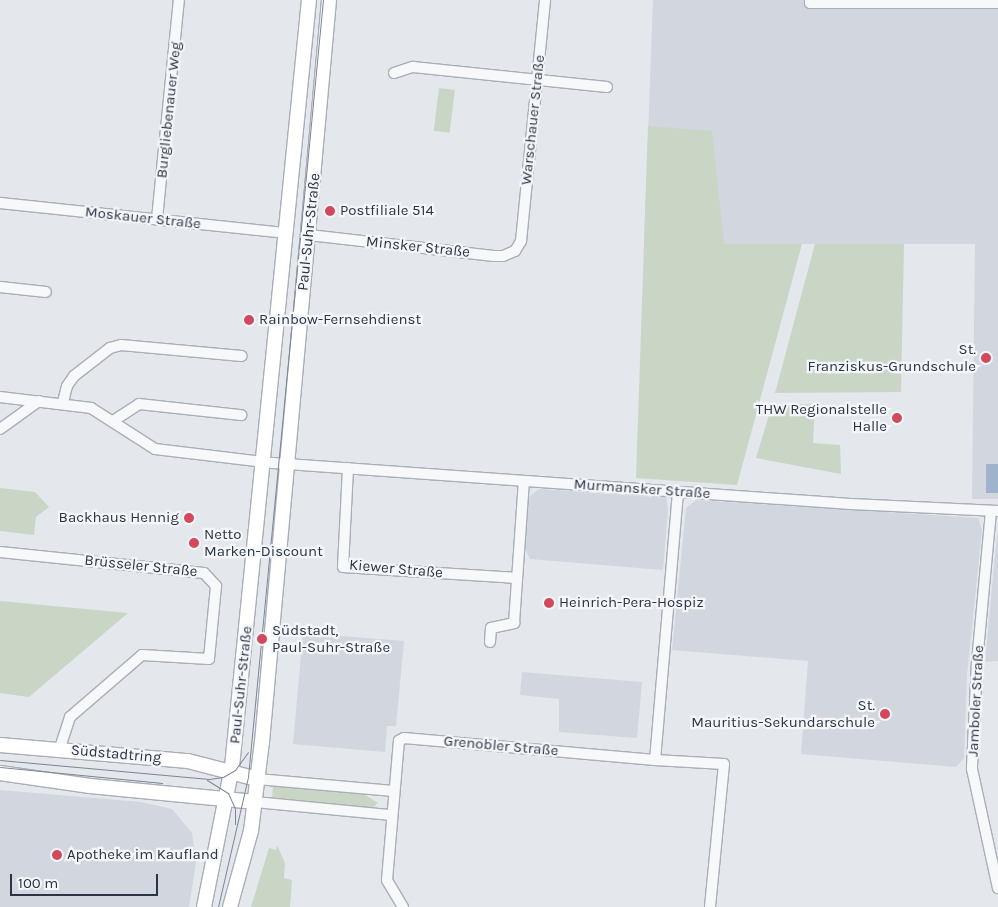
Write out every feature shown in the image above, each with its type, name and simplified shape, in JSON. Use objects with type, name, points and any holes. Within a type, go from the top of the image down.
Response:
[{"type":"street","name":"Burgliebenauer Weg","points":[[157,219],[179,0]]},
{"type":"street","name":"Paul-Suhr-Straße","points":[[204,907],[231,773],[265,462],[310,0]]},
{"type":"street","name":"Paul-Suhr-Straße","points":[[254,802],[309,235],[329,0]]},
{"type":"street","name":"Warschauer Straße","points":[[521,241],[545,0]]},
{"type":"street","points":[[810,0],[810,3],[998,2]]},
{"type":"street","points":[[394,74],[412,67],[606,87]]},
{"type":"street","name":"Moskauer Straße","points":[[0,203],[286,233]]},
{"type":"street","name":"Minsker Straße","points":[[309,235],[504,256],[515,251],[521,241]]},
{"type":"street","points":[[0,287],[46,292]]},
{"type":"street","points":[[63,402],[67,386],[74,376],[110,348],[121,345],[242,356]]},
{"type":"street","points":[[0,397],[63,402],[91,408],[155,449],[286,464]]},
{"type":"street","points":[[0,429],[39,401]]},
{"type":"street","points":[[113,421],[128,408],[139,404],[241,415]]},
{"type":"street","name":"Murmansker Straße","points":[[286,464],[678,492],[994,511]]},
{"type":"street","name":"Kiewer Straße","points":[[348,468],[343,567],[517,578]]},
{"type":"street","points":[[490,642],[490,628],[514,623],[524,481]]},
{"type":"street","points":[[655,760],[678,492]]},
{"type":"street","name":"Jamboler Straße","points":[[994,511],[977,661],[972,768],[997,882]]},
{"type":"street","name":"Brüsseler Straße","points":[[0,552],[204,573],[216,586],[209,660],[142,655],[70,717],[59,750]]},
{"type":"street","name":"Grenobler Straße","points":[[393,791],[397,747],[404,738],[655,760],[724,764],[710,907]]},
{"type":"street","name":"Südstadtring","points":[[0,745],[188,761],[257,779]]},
{"type":"street","points":[[0,773],[90,786],[391,815]]},
{"type":"street","points":[[257,779],[393,791],[387,880],[403,907]]},
{"type":"street","points":[[230,907],[244,859],[254,802]]},
{"type":"shaded area","points":[[653,0],[998,0],[998,499],[972,499],[975,244],[644,244]]},
{"type":"shaded area","points":[[539,489],[666,497],[668,509],[663,570],[530,559],[525,549],[529,497]]},
{"type":"shaded area","points":[[696,500],[978,518],[982,530],[967,675],[964,758],[956,767],[801,754],[808,661],[672,650],[686,508]]},
{"type":"shaded area","points":[[998,531],[998,661],[985,662],[995,555]]},
{"type":"shaded area","points":[[303,633],[404,641],[396,726],[387,726],[385,752],[293,744]]},
{"type":"shaded area","points":[[522,672],[642,682],[637,738],[559,732],[559,699],[520,695]]},
{"type":"shaded area","points":[[0,790],[141,802],[172,809],[192,833],[196,862],[189,907],[0,907]]},
{"type":"green space","points":[[439,88],[455,90],[450,133],[434,131]]},
{"type":"green space","points":[[648,126],[712,131],[724,244],[802,244],[737,485],[636,478]]},
{"type":"green space","points":[[815,244],[904,244],[901,392],[775,393]]},
{"type":"green space","points":[[815,404],[813,443],[840,445],[841,474],[756,458],[772,405]]},
{"type":"green space","points":[[0,488],[35,492],[49,507],[36,517],[34,535],[0,531]]},
{"type":"green space","points":[[0,601],[128,613],[29,697],[0,693]]},
{"type":"green space","points":[[273,785],[362,793],[378,803],[371,809],[272,800]]},
{"type":"green space","points":[[277,845],[285,863],[284,878],[292,880],[290,907],[251,907],[269,848],[276,850]]},
{"type":"water","points":[[986,464],[998,464],[998,493],[986,493]]},
{"type":"tram line","points":[[218,907],[248,777],[323,0]]},
{"type":"tram line","points":[[0,760],[209,779],[223,777],[235,770],[248,752]]},
{"type":"tram line","points":[[0,767],[162,783]]},
{"type":"tram line","points":[[207,780],[228,793],[235,809],[235,824]]},
{"type":"place","name":"Postfiliale 514","points":[[330,211]]},
{"type":"place","name":"Rainbow-Fernsehdienst","points":[[249,320]]},
{"type":"place","name":"St. Franziskus-Grundschule","points":[[986,358]]},
{"type":"place","name":"THW Regionalstelle Halle","points":[[897,418]]},
{"type":"place","name":"Backhaus Hennig","points":[[189,518]]},
{"type":"place","name":"Netto Marken-Discount","points":[[194,543]]},
{"type":"place","name":"Heinrich-Pera-Hospiz","points":[[549,603]]},
{"type":"place","name":"Südstadt, Paul-Suhr-Straße","points":[[262,639]]},
{"type":"place","name":"St. Mauritius-Sekundarschule","points":[[885,714]]},
{"type":"place","name":"Apotheke im Kaufland","points":[[57,855]]}]
